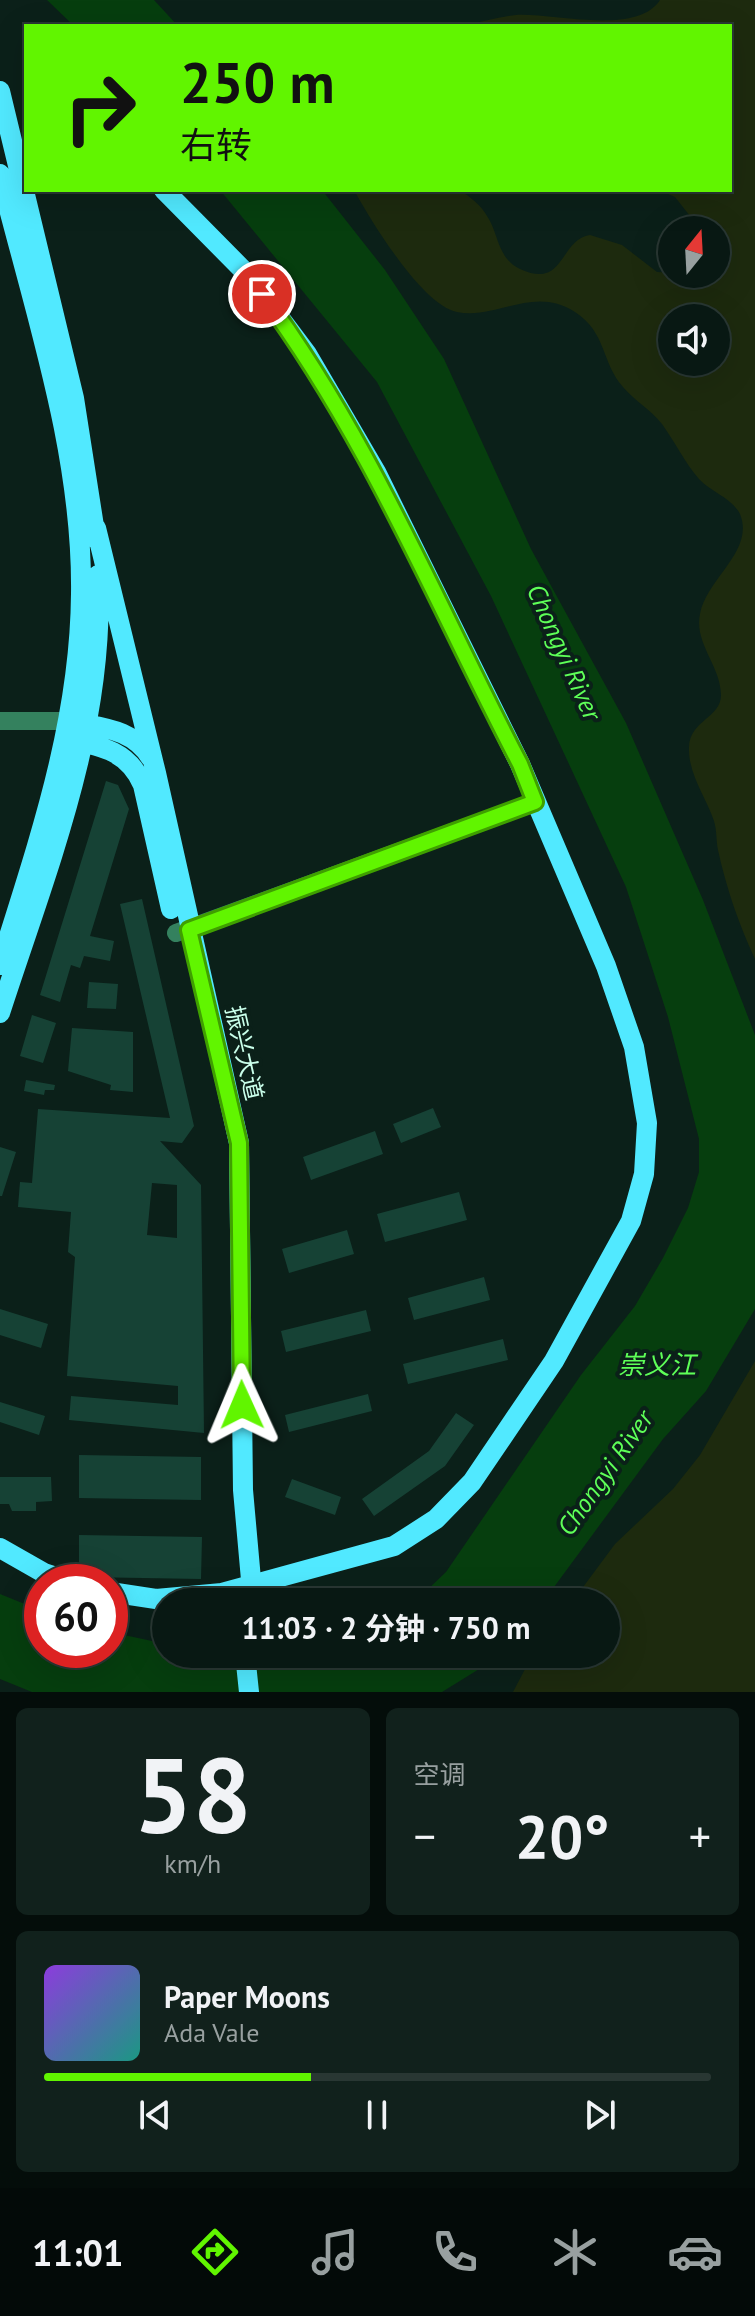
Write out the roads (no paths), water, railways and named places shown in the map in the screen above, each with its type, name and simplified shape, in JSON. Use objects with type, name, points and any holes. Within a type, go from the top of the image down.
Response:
[{"type":"main road","points":[[0,91],[24,181]]},
{"type":"main road","points":[[0,174],[58,403],[79,530],[81,596],[76,732],[0,965]]},
{"type":"main road","points":[[0,1013],[66,806],[99,595],[96,528],[74,398],[27,192]]},
{"type":"main road","points":[[166,192],[247,274],[307,354],[376,472],[520,764],[606,966],[634,1047],[647,1123],[644,1174],[631,1221],[554,1361],[472,1482],[436,1519],[394,1546],[263,1588]]},
{"type":"main road","name":"振兴大道","points":[[96,528],[183,931],[239,1143],[245,1588]]},
{"type":"main road","points":[[76,732],[119,753],[149,779]]},
{"type":"main road","points":[[0,1548],[28,1564]]},
{"type":"main road","points":[[128,1595],[152,1598]]},
{"type":"main road","points":[[246,1668],[249,1692]]},
{"type":"main road","points":[[260,1668],[262,1692]]},
{"type":"street","points":[[0,721],[76,732]]},
{"type":"street","points":[[183,931],[535,802]]},
{"type":"water","points":[[47,0],[154,0],[176,24],[72,24]]},
{"type":"water","name":"崇义江","points":[[222,192],[324,192],[385,270],[444,359],[531,549],[626,723],[703,900],[755,1035],[755,1309],[706,1391],[663,1439],[553,1588],[429,1588],[446,1572],[581,1375],[635,1306],[688,1208],[699,1172],[699,1139],[668,1017],[626,887],[491,596],[377,382]]},
{"type":"water","points":[[0,1594],[24,1604],[24,1668],[128,1668],[128,1636],[152,1641],[152,1668],[479,1668],[442,1692],[32,1692],[0,1679]]},
{"type":"water label","name":"Chongyi River","points":[[564,652]]},
{"type":"water label","name":"Chongyi River","points":[[605,1473]]}]
